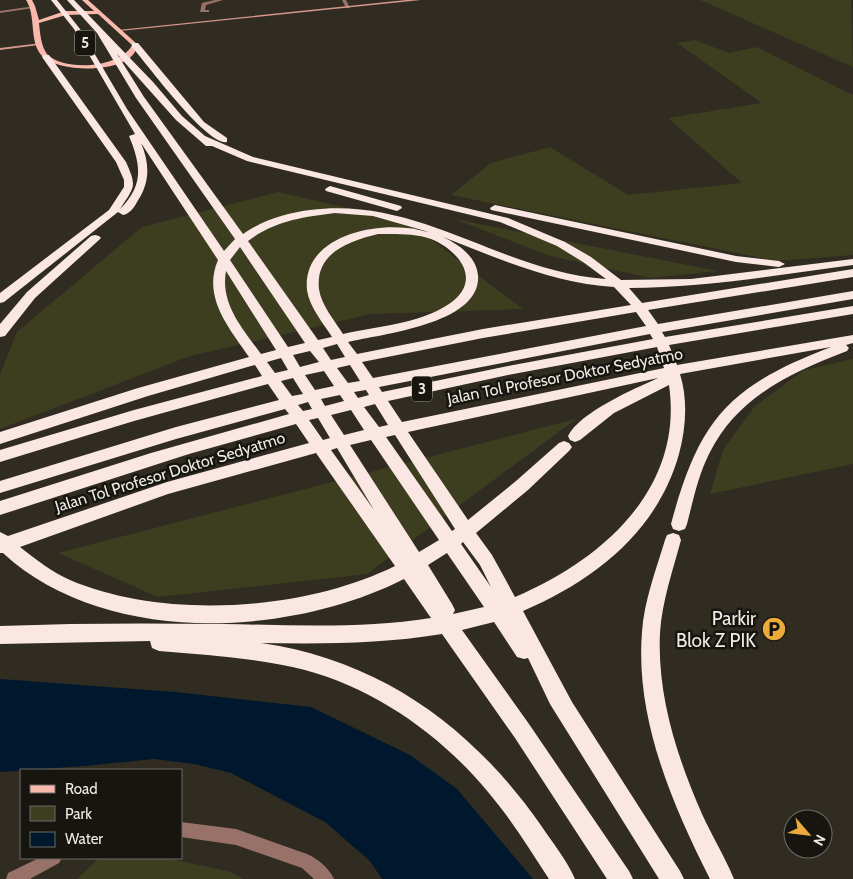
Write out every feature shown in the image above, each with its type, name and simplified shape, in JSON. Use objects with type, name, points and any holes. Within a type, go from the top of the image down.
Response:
[{"type":"highway","name":"5","points":[[54,0],[65,11],[80,32],[119,103]]},
{"type":"highway","name":"5","points":[[70,0],[101,33]]},
{"type":"highway","points":[[101,33],[140,98],[216,203],[562,705],[672,879]]},
{"type":"highway","points":[[0,636],[56,634],[332,635],[430,628],[482,618],[522,604],[564,583],[610,550],[624,537],[642,515],[664,477],[675,438],[678,412],[677,389],[667,353],[644,312],[615,280],[570,248],[527,228],[473,211],[312,180],[243,163],[220,152],[198,136],[101,33]]},
{"type":"highway","points":[[134,45],[202,124],[222,139],[267,163],[569,270],[624,283]]},
{"type":"highway","points":[[0,299],[103,221],[120,204],[129,187],[129,180],[121,162],[46,57]]},
{"type":"highway","points":[[0,332],[31,295],[127,209],[140,190],[144,162],[119,103]]},
{"type":"highway","points":[[119,103],[194,210],[522,731],[621,879]]},
{"type":"highway","points":[[198,136],[250,159],[267,163]]},
{"type":"highway","points":[[312,180],[410,190],[736,259],[767,264],[820,266]]},
{"type":"highway","points":[[0,310],[67,252],[127,209]]},
{"type":"highway","points":[[522,731],[228,317],[218,284],[220,270],[233,247],[256,230],[286,217],[317,211],[352,210],[385,214],[430,228],[557,275],[594,282],[677,283],[853,262]]},
{"type":"highway","points":[[0,438],[187,377],[332,340],[423,320],[450,310],[468,293],[472,283],[472,270],[464,256],[454,246],[441,239],[425,234],[391,230],[376,231],[353,237],[338,244],[318,262],[314,273],[314,289],[324,313],[486,560],[562,705]]},
{"type":"highway","points":[[0,456],[177,403],[359,358],[544,324],[853,273]]},
{"type":"highway","name":"Jalan Tol Profesor Doktor Sedyatmo","points":[[0,487],[176,433],[324,393],[592,340],[853,295]]},
{"type":"highway","name":"Jalan Tol Profesor Doktor Sedyatmo","points":[[0,508],[162,455],[305,415],[597,354],[853,310]]},
{"type":"highway","name":"Jalan Tol Profesor Doktor Sedyatmo","points":[[0,546],[167,488],[286,454],[474,411],[697,367],[853,339]]},
{"type":"highway","points":[[722,879],[701,837],[682,791],[662,724],[652,675],[652,622],[676,532],[700,456],[719,422],[728,411],[750,392],[784,371],[853,344]]},
{"type":"highway","points":[[0,539],[36,570],[64,586],[104,600],[154,610],[215,613],[246,612],[308,604],[379,582],[453,542],[516,492],[591,420],[618,402],[697,367]]},
{"type":"highway","points":[[56,634],[252,650],[308,661],[362,681],[412,711],[442,732],[471,758],[517,811],[562,879]]},
{"type":"main road","points":[[29,0],[36,9],[35,23],[39,44],[46,57],[64,65],[93,66],[122,60],[133,51],[134,45],[123,33],[85,0],[73,7],[51,10]]},
{"type":"main road","points":[[123,33],[142,29],[419,0]]},
{"type":"main road","points":[[35,23],[65,13],[100,12]]},
{"type":"main road","points":[[0,49],[39,44]]},
{"type":"street","points":[[207,11],[202,11],[202,6],[221,0]]},
{"type":"street","points":[[344,0],[348,7]]},
{"type":"street","points":[[0,12],[36,9]]},
{"type":"street","points":[[182,829],[236,837],[307,862],[326,879]]},
{"type":"street","points":[[14,879],[52,859]]},
{"type":"green space","points":[[700,0],[851,0],[853,67]]},
{"type":"green space","points":[[695,40],[729,53],[757,47],[853,95],[853,255],[776,261],[451,195],[491,163],[550,147],[628,195],[742,183],[668,118],[762,103],[677,43]]},
{"type":"green space","points":[[278,192],[408,222],[523,309],[371,314],[190,356],[0,429],[0,375],[17,332],[142,227]]},
{"type":"green space","points":[[454,219],[718,271],[650,278],[550,256]]},
{"type":"green space","points":[[853,359],[853,464],[710,494],[723,450],[755,406],[804,370]]},
{"type":"green space","points":[[576,419],[367,574],[158,597],[58,553]]},
{"type":"green space","points":[[98,859],[172,859],[231,872],[243,879],[77,879]]},
{"type":"water","points":[[0,679],[175,692],[311,707],[410,755],[457,789],[533,879],[382,879],[370,861],[325,822],[231,773],[194,764],[154,759],[0,772]]},
{"type":"place","name":"Parkir Blok Z PIK","points":[[774,629]]}]
